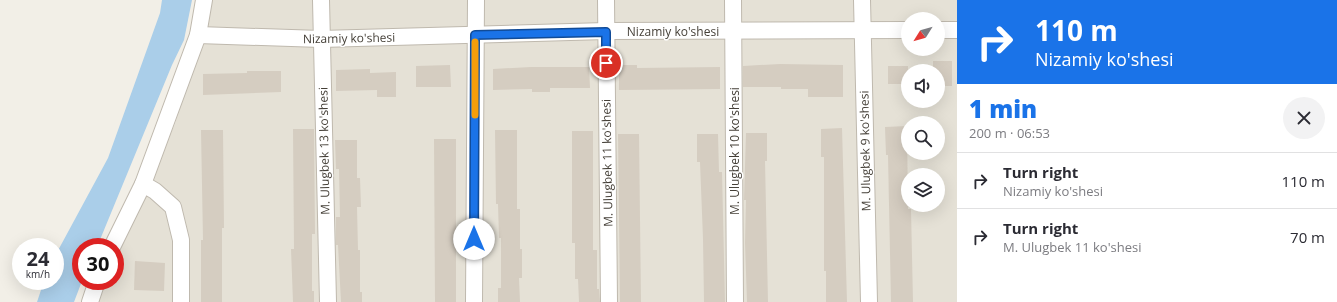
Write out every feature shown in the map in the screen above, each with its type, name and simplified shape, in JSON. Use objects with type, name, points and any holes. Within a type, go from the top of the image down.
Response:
[{"type":"street","points":[[116,238],[143,184],[198,35],[204,0]]},
{"type":"street","name":"M. Ulugbek 13 ko'shesi","points":[[321,0],[328,302]]},
{"type":"street","points":[[474,302],[476,0]]},
{"type":"street","name":"M. Ulugbek 11 ko'shesi","points":[[606,0],[609,302]]},
{"type":"street","name":"M. Ulugbek 10 ko'shesi","points":[[733,0],[735,302]]},
{"type":"street","name":"M. Ulugbek 9 ko'shesi","points":[[862,0],[869,302]]},
{"type":"street","name":"Nizamiy ko'shesi","points":[[198,35],[321,39],[606,32],[901,30]]},
{"type":"street","points":[[945,30],[957,30]]},
{"type":"street","points":[[143,184],[155,191],[173,207],[181,240],[181,302]]},
{"type":"street","points":[[90,302],[94,290]]},
{"type":"shaded area","points":[[212,0],[957,0],[957,302],[95,302],[99,290],[124,290],[124,238],[121,238],[175,124]]},
{"type":"water","points":[[162,0],[192,0],[184,40],[172,65],[101,238],[72,238],[72,290],[79,290],[74,302],[37,302],[41,290],[64,290],[64,239],[108,158],[160,13]]},
{"type":"building","points":[[933,61],[952,61],[952,86],[945,86],[945,64],[933,64]]},
{"type":"building","points":[[780,64],[843,65],[843,97],[808,97],[808,89],[743,87],[743,66]]},
{"type":"building","points":[[450,65],[451,87],[416,87],[416,66]]},
{"type":"building","points":[[619,65],[637,65],[637,68],[720,67],[720,89],[619,90]]},
{"type":"building","points":[[888,66],[901,66],[901,84],[888,84]]},
{"type":"building","points":[[531,67],[589,67],[590,88],[550,88],[550,92],[532,92],[532,89],[493,90],[493,69]]},
{"type":"building","points":[[370,69],[370,73],[396,72],[396,97],[377,97],[377,90],[336,91],[336,70]]},
{"type":"building","points":[[247,71],[281,71],[281,92],[203,95],[203,74],[247,73]]},
{"type":"building","points":[[901,126],[901,160],[907,160],[908,168],[901,168],[901,212],[911,212],[913,302],[891,302],[888,155],[886,155],[885,127]]},
{"type":"building","points":[[842,128],[847,302],[826,302],[826,271],[824,271],[824,157],[821,157],[821,129]]},
{"type":"building","points":[[293,129],[314,129],[315,234],[312,234],[312,291],[314,291],[314,302],[293,302],[291,249],[294,249]]},
{"type":"building","points":[[201,130],[223,130],[224,228],[222,228],[222,302],[201,302],[201,240],[203,240]]},
{"type":"building","points":[[495,130],[517,130],[517,209],[520,209],[520,249],[522,249],[522,278],[519,278],[520,302],[498,302],[498,288],[501,288],[501,238],[499,238],[498,204],[496,204]]},
{"type":"building","points":[[572,131],[593,131],[593,250],[597,250],[597,289],[599,289],[600,302],[579,302],[578,279],[575,279],[575,243],[572,243]]},
{"type":"building","points":[[746,133],[767,133],[767,161],[765,161],[768,302],[747,302],[745,243],[746,200],[744,200]]},
{"type":"building","points":[[618,134],[639,134],[641,302],[620,302]]},
{"type":"building","points":[[697,134],[718,134],[719,172],[722,172],[725,302],[704,302],[700,162],[697,162]]},
{"type":"building","points":[[434,139],[456,139],[456,302],[435,302]]},
{"type":"building","points":[[335,140],[357,140],[357,178],[360,178],[361,207],[357,207],[358,250],[360,250],[360,292],[362,292],[362,302],[341,302],[338,245],[336,245],[336,217],[340,217],[339,169],[336,169]]},
{"type":"building","points":[[135,261],[165,263],[164,291],[134,290]]},
{"type":"slow traffic","points":[[475,42],[475,115]]},
{"type":"route","points":[[474,239],[475,35],[606,32],[606,63]]}]
